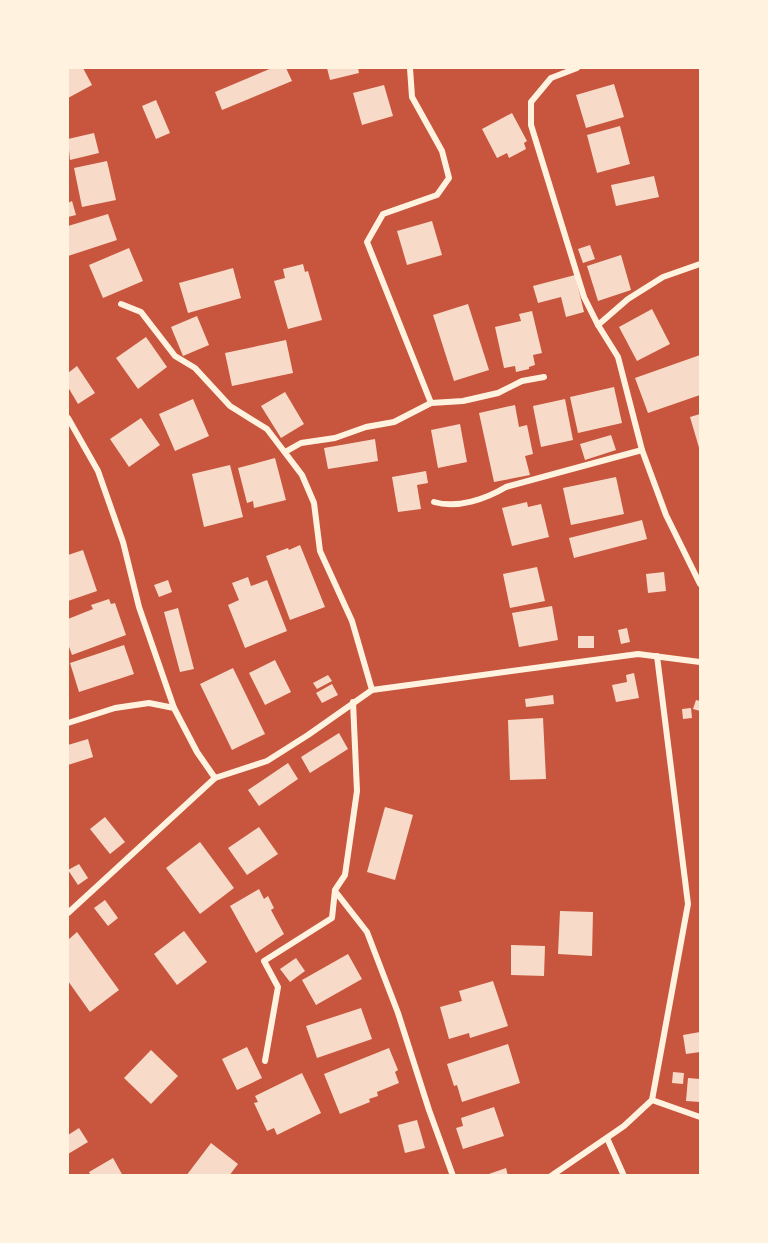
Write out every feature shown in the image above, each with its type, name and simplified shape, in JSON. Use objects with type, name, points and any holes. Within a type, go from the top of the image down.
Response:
[{"type":"street","points":[[410,68],[412,97],[442,151],[449,178],[437,195],[383,214],[367,242],[431,403]]},
{"type":"street","points":[[554,68],[557,75]]},
{"type":"street","points":[[577,68],[551,78],[531,102],[531,125],[584,297],[618,357],[642,450],[666,515],[700,584]]},
{"type":"street","points":[[598,325],[628,299],[663,277],[700,264]]},
{"type":"street","points":[[121,304],[141,312],[175,356],[195,369],[230,406],[267,429],[302,475],[314,503],[320,551],[352,621],[372,690]]},
{"type":"street","points":[[285,452],[301,443],[335,438],[366,427],[394,422],[431,403],[463,401],[498,393],[522,381],[544,377]]},
{"type":"street","points":[[68,418],[98,471],[123,542],[139,607],[174,708],[197,752],[215,778]]},
{"type":"street","points":[[434,502],[444,505],[488,498],[506,487],[642,450]]},
{"type":"street","points":[[68,913],[215,778],[267,761],[309,735],[372,690],[638,654],[700,662]]},
{"type":"street","points":[[551,1176],[624,1126],[652,1100],[688,904],[657,656]]},
{"type":"street","points":[[265,1061],[278,987],[264,961],[332,918],[335,890],[345,875],[357,791],[353,702]]},
{"type":"street","points":[[68,723],[115,708],[149,704],[174,708]]},
{"type":"street","points":[[335,890],[366,932],[398,1013],[453,1176]]},
{"type":"street","points":[[652,1100],[700,1117]]},
{"type":"street","points":[[607,1138],[624,1176]]},
{"type":"building","points":[[68,68],[83,68],[92,85],[68,98]]},
{"type":"building","points":[[272,68],[286,68],[292,81],[222,110],[215,92]]},
{"type":"building","points":[[327,68],[358,68],[359,73],[330,80]]},
{"type":"building","points":[[614,84],[624,117],[586,128],[576,95]]},
{"type":"building","points":[[384,85],[393,116],[362,125],[353,93]]},
{"type":"building","points":[[156,100],[170,133],[156,139],[142,106]]},
{"type":"building","points":[[512,113],[527,141],[524,143],[526,149],[509,158],[507,153],[497,158],[482,129]]},
{"type":"building","points":[[620,126],[630,164],[597,173],[587,135]]},
{"type":"building","points":[[94,133],[99,153],[70,160],[68,139]]},
{"type":"building","points":[[107,161],[116,200],[82,207],[74,168]]},
{"type":"building","points":[[654,176],[659,197],[616,206],[611,185]]},
{"type":"building","points":[[72,201],[76,215],[68,217],[68,203]]},
{"type":"building","points":[[108,214],[117,240],[68,256],[68,226]]},
{"type":"building","points":[[432,221],[442,255],[407,265],[397,231]]},
{"type":"building","points":[[590,245],[595,259],[583,263],[578,249]]},
{"type":"building","points":[[129,248],[143,281],[103,298],[89,265]]},
{"type":"building","points":[[621,255],[631,290],[598,301],[587,266]]},
{"type":"building","points":[[303,264],[305,272],[308,271],[322,320],[288,329],[274,281],[285,278],[283,269]]},
{"type":"building","points":[[233,268],[241,298],[188,313],[179,283]]},
{"type":"building","points":[[575,275],[584,312],[566,317],[561,297],[538,303],[533,286]]},
{"type":"building","points":[[468,304],[489,370],[454,381],[433,315]]},
{"type":"building","points":[[652,309],[670,344],[637,361],[619,327]]},
{"type":"building","points":[[532,311],[542,353],[533,355],[535,365],[529,369],[516,372],[515,366],[504,368],[495,327],[521,321],[519,314]]},
{"type":"building","points":[[197,316],[209,345],[183,356],[171,327]]},
{"type":"building","points":[[146,337],[167,367],[138,389],[116,358]]},
{"type":"building","points":[[286,340],[293,373],[232,386],[225,353]]},
{"type":"building","points":[[700,355],[700,395],[648,413],[635,378]]},
{"type":"building","points":[[77,366],[95,393],[78,404],[68,387],[68,373]]},
{"type":"building","points":[[614,387],[622,423],[578,433],[570,397]]},
{"type":"building","points":[[285,392],[304,424],[281,438],[261,406]]},
{"type":"building","points":[[193,399],[209,436],[175,451],[159,414]]},
{"type":"building","points":[[565,399],[573,440],[541,447],[533,406]]},
{"type":"building","points":[[515,405],[519,427],[527,425],[533,454],[525,456],[530,475],[494,482],[479,413]]},
{"type":"building","points":[[700,414],[700,451],[690,417]]},
{"type":"building","points":[[141,418],[160,445],[129,467],[110,439]]},
{"type":"building","points":[[460,424],[467,462],[438,468],[431,430]]},
{"type":"building","points":[[611,435],[616,450],[585,460],[580,444]]},
{"type":"building","points":[[375,439],[378,461],[328,469],[324,448]]},
{"type":"building","points":[[275,458],[286,500],[254,508],[253,501],[247,503],[238,468]]},
{"type":"building","points":[[230,465],[243,517],[204,527],[192,474]]},
{"type":"building","points":[[426,471],[428,483],[417,485],[421,509],[398,512],[392,477]]},
{"type":"building","points":[[616,477],[624,514],[571,525],[563,488]]},
{"type":"building","points":[[527,502],[528,507],[541,504],[549,537],[512,546],[502,508]]},
{"type":"building","points":[[642,520],[647,539],[574,558],[569,538]]},
{"type":"building","points":[[300,545],[325,607],[290,620],[266,556]]},
{"type":"building","points":[[83,550],[97,591],[68,601],[68,555]]},
{"type":"building","points":[[537,567],[545,601],[510,608],[503,574]]},
{"type":"building","points":[[664,572],[666,591],[648,593],[646,574]]},
{"type":"building","points":[[248,577],[251,586],[267,580],[287,631],[245,648],[228,605],[239,600],[232,583]]},
{"type":"building","points":[[168,580],[172,592],[159,597],[154,585]]},
{"type":"building","points":[[109,599],[111,604],[115,603],[126,635],[72,655],[68,644],[68,619],[93,609],[91,605]]},
{"type":"building","points":[[552,606],[558,640],[519,647],[512,613]]},
{"type":"building","points":[[178,608],[194,669],[180,672],[164,612]]},
{"type":"building","points":[[627,628],[630,642],[621,644],[618,630]]},
{"type":"building","points":[[578,636],[594,636],[594,648],[578,648]]},
{"type":"building","points":[[124,645],[134,674],[79,692],[70,663]]},
{"type":"building","points":[[275,660],[291,692],[265,705],[249,673]]},
{"type":"building","points":[[233,668],[265,734],[232,750],[200,684]]},
{"type":"building","points":[[634,673],[639,698],[616,702],[612,685],[627,682],[626,675]]},
{"type":"building","points":[[328,675],[332,681],[317,689],[313,683]]},
{"type":"building","points":[[332,684],[338,695],[322,703],[316,693]]},
{"type":"building","points":[[553,695],[554,704],[526,707],[525,699]]},
{"type":"building","points":[[696,700],[700,701],[700,711],[693,709]]},
{"type":"building","points":[[691,708],[692,718],[683,719],[682,709]]},
{"type":"building","points":[[543,718],[546,779],[510,780],[508,720]]},
{"type":"building","points":[[339,733],[348,749],[310,773],[301,757]]},
{"type":"building","points":[[88,739],[93,757],[68,765],[68,745]]},
{"type":"building","points":[[288,763],[298,779],[259,806],[248,790]]},
{"type":"building","points":[[385,807],[413,815],[395,880],[367,872]]},
{"type":"building","points":[[105,817],[125,842],[110,854],[90,829]]},
{"type":"building","points":[[259,827],[278,854],[247,875],[228,848]]},
{"type":"building","points":[[200,842],[234,888],[200,914],[166,868]]},
{"type":"building","points":[[79,864],[88,878],[78,885],[68,870]]},
{"type":"building","points":[[259,889],[264,899],[268,896],[274,908],[271,910],[284,934],[256,953],[230,906]]},
{"type":"building","points":[[105,900],[118,918],[108,926],[94,908]]},
{"type":"building","points":[[560,911],[593,912],[592,956],[558,954]]},
{"type":"building","points":[[184,931],[207,962],[177,985],[154,954]]},
{"type":"building","points":[[77,932],[119,990],[90,1012],[68,981],[68,940]]},
{"type":"building","points":[[511,945],[545,946],[544,976],[511,975]]},
{"type":"building","points":[[348,954],[362,979],[316,1005],[302,980]]},
{"type":"building","points":[[296,958],[305,971],[290,982],[280,969]]},
{"type":"building","points":[[493,981],[508,1026],[470,1038],[469,1033],[449,1039],[440,1007],[462,1001],[459,991]]},
{"type":"building","points":[[361,1008],[372,1039],[317,1058],[306,1026]]},
{"type":"building","points":[[700,1032],[700,1052],[686,1054],[683,1035]]},
{"type":"building","points":[[508,1044],[520,1083],[462,1102],[447,1064]]},
{"type":"building","points":[[247,1047],[262,1078],[237,1090],[222,1059]]},
{"type":"building","points":[[389,1048],[398,1070],[395,1072],[399,1083],[377,1092],[378,1096],[369,1099],[370,1102],[340,1114],[324,1074]]},
{"type":"building","points":[[151,1050],[178,1076],[151,1104],[124,1078]]},
{"type":"building","points":[[673,1072],[684,1073],[683,1084],[672,1083]]},
{"type":"building","points":[[302,1073],[321,1113],[277,1135],[274,1128],[267,1131],[254,1103],[258,1102],[255,1096]]},
{"type":"building","points":[[688,1078],[700,1079],[700,1102],[686,1101]]},
{"type":"building","points":[[494,1107],[504,1136],[463,1149],[456,1128],[463,1126],[461,1118]]},
{"type":"building","points":[[417,1120],[425,1148],[405,1153],[398,1125]]},
{"type":"building","points":[[79,1128],[88,1142],[68,1154],[68,1135]]},
{"type":"building","points":[[211,1143],[238,1164],[229,1176],[186,1176]]},
{"type":"building","points":[[113,1158],[123,1176],[91,1176],[89,1172]]},
{"type":"building","points":[[506,1168],[508,1176],[486,1176],[486,1175]]}]
